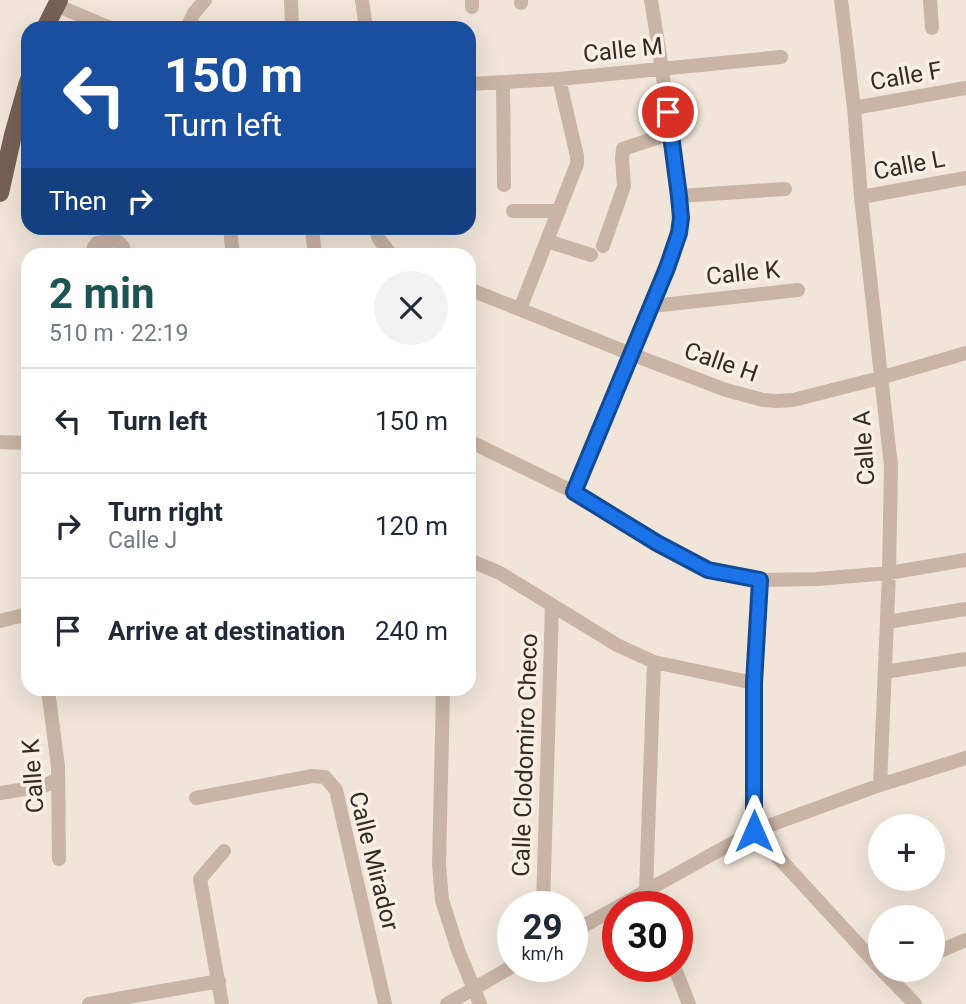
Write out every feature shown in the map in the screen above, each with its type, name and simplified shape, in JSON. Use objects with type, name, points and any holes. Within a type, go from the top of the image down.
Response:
[{"type":"main road","points":[[48,21],[58,2]]},
{"type":"main road","points":[[0,193],[21,108]]},
{"type":"street","points":[[190,21],[205,0]]},
{"type":"street","points":[[291,0],[292,21]]},
{"type":"street","points":[[362,0],[365,21]]},
{"type":"street","points":[[574,492],[652,306],[679,233],[679,196],[651,0]]},
{"type":"street","name":"Calle A","points":[[841,0],[891,466],[886,672],[880,785]]},
{"type":"street","points":[[930,0],[932,28]]},
{"type":"street","points":[[58,2],[96,21]]},
{"type":"street","name":"Calle M","points":[[476,84],[559,79],[781,57]]},
{"type":"street","points":[[520,309],[577,164],[559,79]]},
{"type":"street","points":[[503,83],[504,185]]},
{"type":"street","name":"Calle F","points":[[854,108],[966,88]]},
{"type":"street","points":[[547,241],[597,250],[624,186],[623,149],[671,133]]},
{"type":"street","name":"Calle L","points":[[861,197],[966,178]]},
{"type":"street","points":[[679,196],[785,188]]},
{"type":"street","points":[[513,211],[559,212]]},
{"type":"street","points":[[94,248],[97,243],[115,240],[124,248]]},
{"type":"street","name":"Calle K","points":[[652,306],[798,290]]},
{"type":"street","name":"Calle H","points":[[476,292],[726,390],[763,400],[793,400],[966,353]]},
{"type":"street","points":[[0,442],[21,443]]},
{"type":"street","points":[[476,445],[574,492],[657,543],[708,570],[760,580],[817,579],[889,573],[966,560]]},
{"type":"street","points":[[476,563],[500,572],[617,645],[654,662],[754,683]]},
{"type":"street","points":[[760,580],[754,683],[754,831],[868,951]]},
{"type":"street","name":"Calle Clodomiro Checo","points":[[543,891],[552,605]]},
{"type":"street","points":[[887,622],[966,609]]},
{"type":"street","points":[[0,621],[21,616]]},
{"type":"street","points":[[886,672],[966,659]]},
{"type":"street","points":[[646,891],[654,662]]},
{"type":"street","name":"Calle K","points":[[49,696],[58,779],[59,859]]},
{"type":"street","points":[[443,696],[439,864],[442,900],[458,950],[480,1004]]},
{"type":"street","points":[[646,891],[754,831],[880,785],[966,758]]},
{"type":"street","name":"Calle Mirador","points":[[197,799],[312,776],[325,777],[336,790],[385,1004]]},
{"type":"street","points":[[0,793],[44,786],[58,779]]},
{"type":"street","points":[[222,1004],[200,878],[224,851]]},
{"type":"street","points":[[945,949],[966,940]]},
{"type":"street","points":[[447,1004],[497,975]]},
{"type":"street","points":[[89,1004],[219,981]]},
{"type":"street","points":[[680,982],[689,1004]]},
{"type":"street","points":[[896,982],[915,1004]]},
{"type":"route","points":[[668,112],[681,218],[679,233],[675,249],[574,492],[657,543],[708,570],[760,580],[754,683],[754,831]]}]
